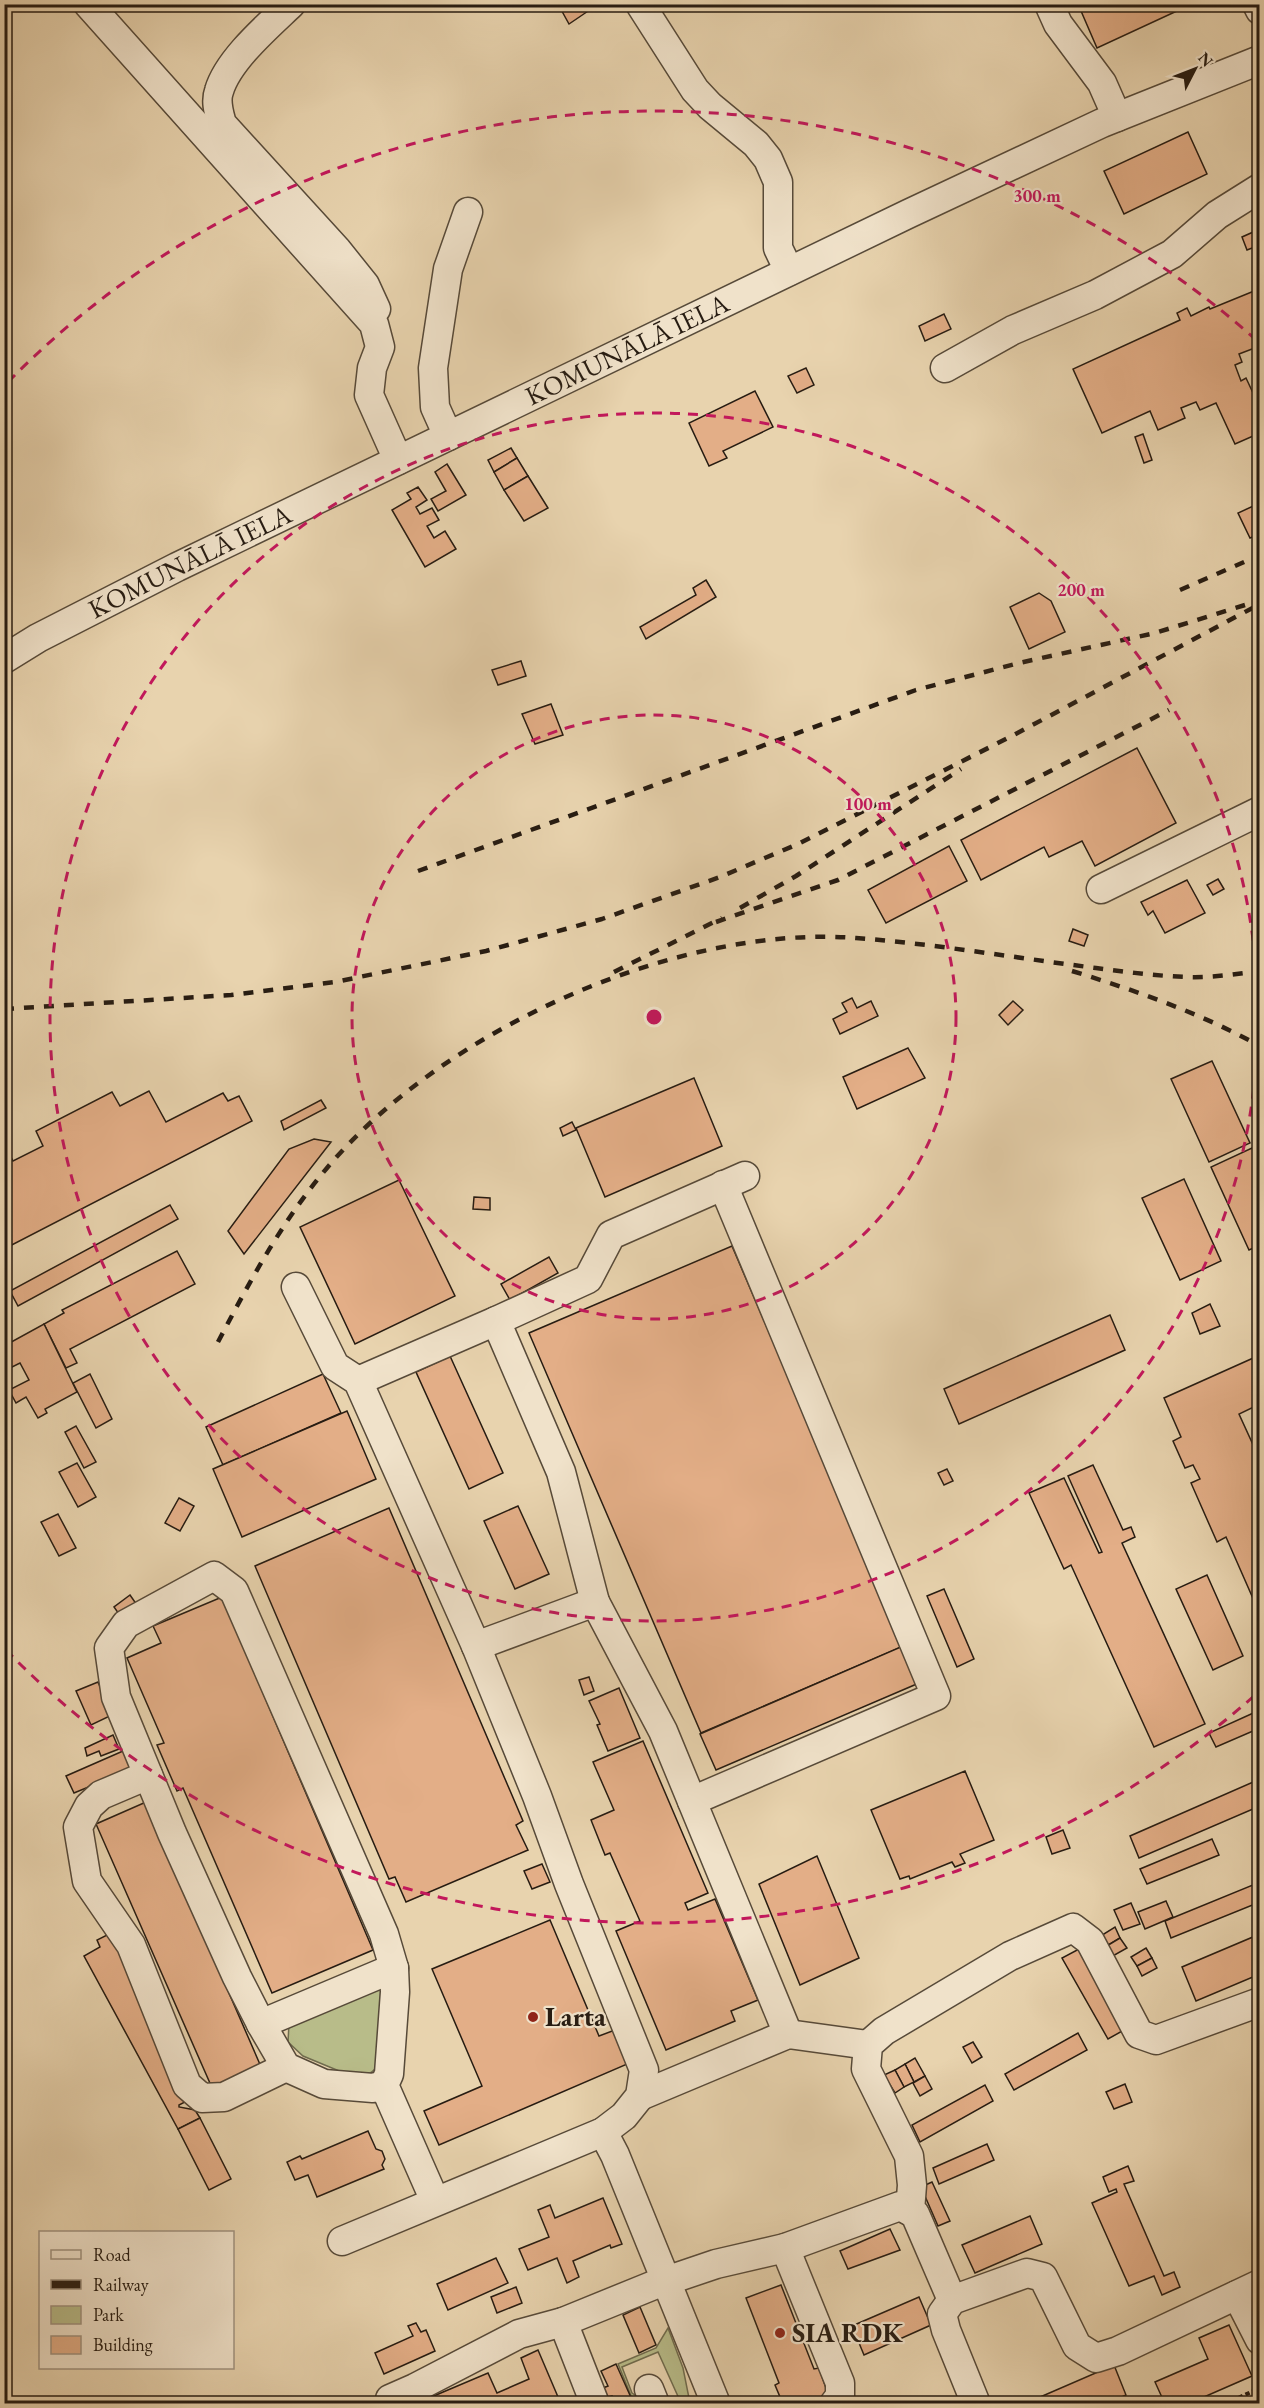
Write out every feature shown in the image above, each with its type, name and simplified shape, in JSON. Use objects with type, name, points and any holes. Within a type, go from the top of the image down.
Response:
[{"type":"street","points":[[88,4],[374,324],[380,347],[372,368],[369,395],[398,460]]},
{"type":"street","points":[[291,4],[254,39],[224,78],[218,94],[218,110],[222,124],[337,250],[364,285],[377,310],[379,319],[374,324]]},
{"type":"street","points":[[640,4],[695,90],[717,112],[756,144],[768,159],[778,182],[778,248],[789,271]]},
{"type":"street","points":[[1049,4],[1058,24],[1102,83],[1117,117]]},
{"type":"street","points":[[1257,4],[1260,10]]},
{"type":"street","name":"KOMUNĀLĀ IELA","points":[[4,659],[38,638],[177,567],[789,271],[1117,117],[1260,60]]},
{"type":"street","points":[[945,368],[1013,330],[1095,295],[1172,254],[1217,214],[1260,188]]},
{"type":"street","points":[[448,436],[435,407],[433,368],[448,269],[468,212]]},
{"type":"street","points":[[1101,889],[1260,811]]},
{"type":"street","points":[[358,1381],[588,1279],[611,1235],[734,1181],[936,1696],[692,1801]]},
{"type":"street","points":[[296,1287],[335,1366],[358,1381],[476,1646],[537,1796],[568,1884],[644,2070],[640,2096]]},
{"type":"street","points":[[496,1321],[561,1472],[595,1602],[663,1731],[788,2034]]},
{"type":"street","points":[[384,2085],[373,2088],[324,2084],[286,2067],[261,2024],[172,1833],[116,1697],[109,1648],[126,1624],[214,1576],[234,1591],[384,1934],[394,1968],[394,2015],[389,2074],[384,2085],[435,2201]]},
{"type":"street","points":[[476,1646],[595,1602]]},
{"type":"street","points":[[148,1775],[101,1796],[89,1806],[78,1827],[87,1881],[131,1945],[187,2085],[201,2098],[224,2097],[286,2067]]},
{"type":"street","points":[[910,2211],[912,2185],[909,2156],[866,2069],[868,2045],[884,2031],[1010,1956],[1073,1928],[1089,1941],[1139,2034],[1156,2040],[1260,2002]]},
{"type":"street","points":[[261,2024],[394,1968]]},
{"type":"street","points":[[342,2241],[603,2132],[624,2116],[640,2096],[788,2034],[868,2045]]},
{"type":"street","points":[[603,2132],[615,2155],[716,2403]]},
{"type":"street","points":[[409,2397],[519,2334],[563,2322],[716,2264],[785,2248],[900,2206],[915,2214],[952,2300]]},
{"type":"street","points":[[785,2248],[840,2383],[840,2396],[834,2403]]},
{"type":"street","points":[[976,2403],[946,2330],[942,2314],[952,2300],[1027,2273],[1043,2277],[1077,2346],[1096,2358],[1118,2351],[1248,2290],[1260,2340]]},
{"type":"street","points":[[563,2322],[595,2403]]},
{"type":"path","points":[[1225,2403],[1260,2388]]},
{"type":"green space","points":[[377,1988],[382,1992],[377,2067],[370,2073],[356,2078],[303,2056],[288,2042],[289,2024]]},
{"type":"green space","points":[[668,2328],[683,2368],[690,2403],[681,2403],[658,2352],[622,2367],[632,2393],[638,2397],[640,2403],[634,2403],[618,2364],[656,2348]]},
{"type":"building","points":[[558,4],[596,4],[597,5],[569,24]]},
{"type":"building","points":[[1078,4],[1192,4],[1097,48]]},
{"type":"building","points":[[1188,132],[1207,174],[1124,214],[1104,171]]},
{"type":"building","points":[[1260,229],[1260,245],[1247,250],[1242,237]]},
{"type":"building","points":[[1258,284],[1260,284],[1260,346],[1239,354],[1242,362],[1235,365],[1241,381],[1246,378],[1260,408],[1260,433],[1235,444],[1216,403],[1200,410],[1196,402],[1181,408],[1185,418],[1158,430],[1150,411],[1102,433],[1073,369],[1180,320],[1177,313],[1187,308],[1191,316],[1259,289]]},
{"type":"building","points":[[944,314],[951,329],[925,341],[919,326]]},
{"type":"building","points":[[806,368],[814,385],[797,393],[788,376]]},
{"type":"building","points":[[755,391],[773,427],[723,451],[727,458],[709,466],[689,423]]},
{"type":"building","points":[[1143,434],[1152,460],[1144,463],[1135,437]]},
{"type":"building","points":[[511,448],[517,458],[494,472],[488,460]]},
{"type":"building","points":[[517,458],[528,476],[504,490],[494,472]]},
{"type":"building","points":[[447,464],[466,495],[438,511],[431,499],[446,491],[435,472]]},
{"type":"building","points":[[528,476],[548,508],[524,521],[504,490]]},
{"type":"building","points":[[418,487],[427,500],[416,507],[420,514],[432,508],[439,520],[427,526],[434,538],[445,531],[456,549],[425,567],[392,510],[411,499],[407,493]]},
{"type":"building","points":[[1260,503],[1260,534],[1250,538],[1238,513]]},
{"type":"building","points":[[706,580],[716,597],[646,639],[640,627],[696,595],[693,588]]},
{"type":"building","points":[[1039,593],[1051,601],[1065,632],[1029,649],[1010,607]]},
{"type":"building","points":[[521,661],[526,676],[498,685],[492,670]]},
{"type":"building","points":[[551,704],[563,735],[535,744],[522,714]]},
{"type":"building","points":[[1137,748],[1176,823],[1095,866],[1082,841],[1049,857],[1044,847],[981,880],[961,840]]},
{"type":"building","points":[[949,846],[967,881],[886,923],[868,890]]},
{"type":"building","points":[[1218,879],[1224,889],[1213,895],[1207,885]]},
{"type":"building","points":[[1187,880],[1205,913],[1165,933],[1153,911],[1148,915],[1141,902]]},
{"type":"building","points":[[1073,929],[1088,935],[1084,946],[1069,941]]},
{"type":"building","points":[[852,998],[857,1008],[871,1001],[878,1016],[840,1034],[833,1019],[847,1012],[842,1003]]},
{"type":"building","points":[[1013,1001],[1023,1010],[1008,1025],[999,1015]]},
{"type":"building","points":[[908,1048],[925,1078],[857,1109],[843,1077]]},
{"type":"building","points":[[1212,1061],[1250,1143],[1209,1162],[1171,1079]]},
{"type":"building","points":[[694,1078],[722,1146],[605,1197],[576,1128]]},
{"type":"building","points":[[149,1091],[166,1122],[223,1093],[228,1101],[239,1096],[252,1121],[4,1249],[4,1152],[8,1151],[13,1161],[43,1146],[36,1131],[112,1092],[120,1106]]},
{"type":"building","points":[[321,1100],[326,1108],[284,1130],[281,1121]]},
{"type":"building","points":[[572,1122],[576,1130],[563,1136],[560,1128]]},
{"type":"building","points":[[314,1139],[331,1142],[244,1254],[228,1231],[289,1149]]},
{"type":"building","points":[[1252,1148],[1260,1164],[1260,1245],[1249,1250],[1211,1167]]},
{"type":"building","points":[[1184,1179],[1221,1261],[1180,1280],[1142,1198]]},
{"type":"building","points":[[399,1180],[455,1296],[355,1344],[300,1227]]},
{"type":"building","points":[[474,1197],[490,1198],[490,1210],[473,1209]]},
{"type":"building","points":[[170,1205],[178,1219],[18,1306],[10,1291]]},
{"type":"building","points":[[732,1246],[904,1646],[701,1733],[529,1333]]},
{"type":"building","points":[[177,1251],[195,1284],[70,1349],[77,1363],[66,1368],[44,1324],[64,1313],[62,1310]]},
{"type":"building","points":[[549,1257],[558,1273],[510,1300],[501,1284]]},
{"type":"building","points":[[1210,1304],[1220,1326],[1200,1334],[1192,1313]]},
{"type":"building","points":[[1110,1315],[1125,1350],[959,1424],[944,1389]]},
{"type":"building","points":[[44,1324],[77,1392],[45,1409],[47,1413],[38,1418],[26,1397],[16,1403],[9,1390],[29,1380],[20,1363],[4,1371],[4,1346]]},
{"type":"building","points":[[1260,1355],[1260,1404],[1239,1414],[1260,1460],[1260,1601],[1255,1603],[1226,1537],[1217,1542],[1191,1483],[1200,1479],[1193,1465],[1185,1468],[1173,1441],[1181,1437],[1164,1398]]},
{"type":"building","points":[[450,1356],[503,1473],[469,1489],[416,1372]]},
{"type":"building","points":[[90,1374],[112,1419],[96,1428],[73,1383]]},
{"type":"building","points":[[323,1374],[341,1413],[223,1465],[206,1427]]},
{"type":"building","points":[[347,1411],[376,1479],[242,1537],[213,1469]]},
{"type":"building","points":[[76,1426],[96,1462],[84,1468],[65,1432]]},
{"type":"building","points":[[77,1463],[96,1497],[78,1507],[59,1472]]},
{"type":"building","points":[[1093,1465],[1123,1530],[1131,1527],[1135,1537],[1122,1543],[1205,1724],[1154,1747],[1071,1565],[1064,1569],[1029,1493],[1064,1478],[1099,1553],[1102,1552],[1068,1476]]},
{"type":"building","points":[[947,1469],[953,1481],[944,1485],[938,1473]]},
{"type":"building","points":[[179,1498],[194,1506],[180,1531],[165,1523]]},
{"type":"building","points":[[518,1506],[549,1574],[515,1589],[484,1521]]},
{"type":"building","points":[[389,1508],[523,1821],[516,1825],[528,1850],[406,1902],[395,1877],[389,1879],[255,1566]]},
{"type":"building","points":[[58,1514],[76,1548],[59,1556],[41,1522]]},
{"type":"building","points":[[1207,1575],[1243,1656],[1213,1670],[1176,1589]]},
{"type":"building","points":[[944,1589],[974,1659],[957,1667],[927,1596]]},
{"type":"building","points":[[130,1595],[137,1605],[121,1617],[114,1607]]},
{"type":"building","points":[[222,1597],[373,1950],[272,1993],[183,1788],[177,1791],[157,1745],[164,1743],[127,1658],[161,1643],[153,1626]]},
{"type":"building","points":[[903,1646],[919,1683],[716,1770],[700,1734]]},
{"type":"building","points":[[589,1677],[594,1691],[584,1695],[579,1680]]},
{"type":"building","points":[[98,1682],[112,1715],[91,1725],[76,1691]]},
{"type":"building","points":[[619,1688],[640,1738],[608,1751],[597,1725],[600,1724],[589,1701]]},
{"type":"building","points":[[1260,1710],[1260,1728],[1216,1747],[1209,1733]]},
{"type":"building","points":[[113,1735],[119,1749],[101,1756],[99,1751],[87,1756],[85,1748]]},
{"type":"building","points":[[643,1741],[708,1893],[685,1903],[688,1910],[715,1899],[758,2000],[731,2011],[735,2021],[666,2050],[616,1931],[640,1921],[610,1853],[605,1855],[591,1820],[614,1810],[593,1762]]},
{"type":"building","points":[[123,1751],[132,1769],[74,1793],[66,1776]]},
{"type":"building","points":[[965,1771],[994,1840],[960,1854],[965,1863],[955,1867],[952,1862],[910,1879],[909,1876],[900,1879],[871,1810]]},
{"type":"building","points":[[1260,1779],[1260,1806],[1139,1858],[1130,1836]]},
{"type":"building","points":[[146,1802],[262,2069],[213,2090],[96,1824]]},
{"type":"building","points":[[1063,1830],[1070,1848],[1052,1854],[1046,1837]]},
{"type":"building","points":[[1212,1839],[1219,1855],[1147,1884],[1140,1869]]},
{"type":"building","points":[[817,1856],[859,1958],[800,1985],[759,1884]]},
{"type":"building","points":[[542,1864],[550,1882],[532,1889],[524,1871]]},
{"type":"building","points":[[1260,1882],[1260,1902],[1171,1938],[1165,1921]]},
{"type":"building","points":[[1166,1901],[1173,1917],[1145,1929],[1138,1912]]},
{"type":"building","points":[[1131,1903],[1140,1924],[1123,1930],[1114,1910]]},
{"type":"building","points":[[550,1920],[599,2036],[615,2030],[632,2062],[439,2145],[424,2111],[482,2086],[432,1969]]},
{"type":"building","points":[[1115,1927],[1120,1938],[1105,1947],[1099,1937]]},
{"type":"building","points":[[115,1931],[185,2102],[179,2107],[195,2110],[200,2118],[178,2129],[84,1956],[100,1947],[97,1940]]},
{"type":"building","points":[[1260,1934],[1260,1974],[1196,2001],[1182,1967]]},
{"type":"building","points":[[1120,1938],[1127,1948],[1111,1957],[1105,1947]]},
{"type":"building","points":[[1146,1948],[1152,1958],[1137,1966],[1131,1957]]},
{"type":"building","points":[[1079,1949],[1124,2030],[1108,2039],[1062,1958]]},
{"type":"building","points":[[1152,1958],[1157,1968],[1142,1976],[1137,1966]]},
{"type":"building","points":[[1078,2033],[1087,2050],[1014,2090],[1005,2074]]},
{"type":"building","points":[[973,2042],[982,2057],[972,2063],[963,2047]]},
{"type":"building","points":[[915,2058],[925,2076],[914,2082],[905,2064]]},
{"type":"building","points":[[905,2064],[914,2082],[904,2087],[895,2070]]},
{"type":"building","points":[[895,2070],[904,2087],[895,2093],[884,2075]]},
{"type":"building","points":[[925,2076],[932,2089],[920,2096],[913,2083]]},
{"type":"building","points":[[1125,2084],[1132,2102],[1114,2109],[1106,2092]]},
{"type":"building","points":[[985,2085],[993,2101],[920,2142],[912,2125]]},
{"type":"building","points":[[200,2118],[231,2179],[209,2190],[178,2129]]},
{"type":"building","points":[[368,2131],[376,2149],[382,2151],[385,2159],[382,2165],[384,2169],[317,2197],[308,2175],[295,2180],[287,2162],[300,2156],[302,2159]]},
{"type":"building","points":[[987,2144],[994,2160],[939,2184],[933,2168]]},
{"type":"building","points":[[1128,2166],[1134,2181],[1124,2184],[1164,2276],[1174,2272],[1180,2287],[1162,2295],[1154,2276],[1129,2286],[1092,2203],[1117,2192],[1116,2189],[1109,2192],[1103,2177]]},
{"type":"building","points":[[932,2182],[950,2221],[938,2226],[921,2187]]},
{"type":"building","points":[[603,2198],[622,2244],[611,2248],[610,2245],[573,2261],[579,2277],[567,2283],[557,2258],[528,2270],[519,2249],[549,2237],[538,2210],[550,2205],[555,2218]]},
{"type":"building","points":[[1030,2216],[1042,2244],[975,2273],[962,2245]]},
{"type":"building","points":[[890,2229],[900,2250],[848,2269],[840,2251]]},
{"type":"building","points":[[496,2258],[508,2283],[448,2310],[437,2284]]},
{"type":"building","name":"SIA RDK","points":[[781,2285],[814,2369],[819,2368],[827,2391],[822,2401],[815,2404],[783,2404],[775,2385],[779,2383],[746,2298]]},
{"type":"building","points":[[516,2287],[522,2303],[497,2313],[491,2297]]},
{"type":"building","points":[[919,2297],[931,2325],[864,2355],[852,2326]]},
{"type":"building","points":[[640,2307],[656,2345],[639,2353],[623,2315]]},
{"type":"building","points":[[416,2323],[421,2332],[426,2330],[435,2351],[384,2374],[375,2353],[413,2336],[408,2326]]},
{"type":"building","points":[[1229,2325],[1252,2376],[1188,2404],[1165,2404],[1155,2382],[1208,2359],[1199,2338]]},
{"type":"building","points":[[538,2350],[561,2404],[431,2404],[429,2398],[488,2373],[497,2393],[529,2379],[521,2358]]},
{"type":"building","points":[[616,2364],[633,2402],[630,2404],[615,2404],[612,2396],[608,2397],[603,2388],[608,2386],[601,2371]]},
{"type":"building","points":[[1114,2365],[1126,2395],[1107,2404],[1024,2404]]},
{"type":"railway","points":[[1180,590],[1260,555]]},
{"type":"railway","points":[[4,1009],[231,995],[335,982],[486,951],[602,919],[720,877],[798,844],[1008,738],[1260,604]]},
{"type":"railway","points":[[418,871],[916,690],[1019,663],[1155,633],[1245,605]]},
{"type":"railway","points":[[716,922],[838,880],[1169,710]]},
{"type":"railway","points":[[740,908],[796,876],[961,769]]},
{"type":"railway","points":[[614,972],[722,918]]},
{"type":"railway","points":[[218,1342],[255,1274],[295,1209],[327,1168],[375,1118],[433,1072],[497,1031],[567,996],[640,968],[714,949],[786,938],[856,938],[1164,976],[1205,977],[1260,971]]},
{"type":"railway","points":[[1072,971],[1168,1004],[1214,1023],[1260,1046]]},
{"type":"place","name":"Larta","points":[[533,2017]]},
{"type":"place","name":"SIA RDK","points":[[780,2333]]}]
